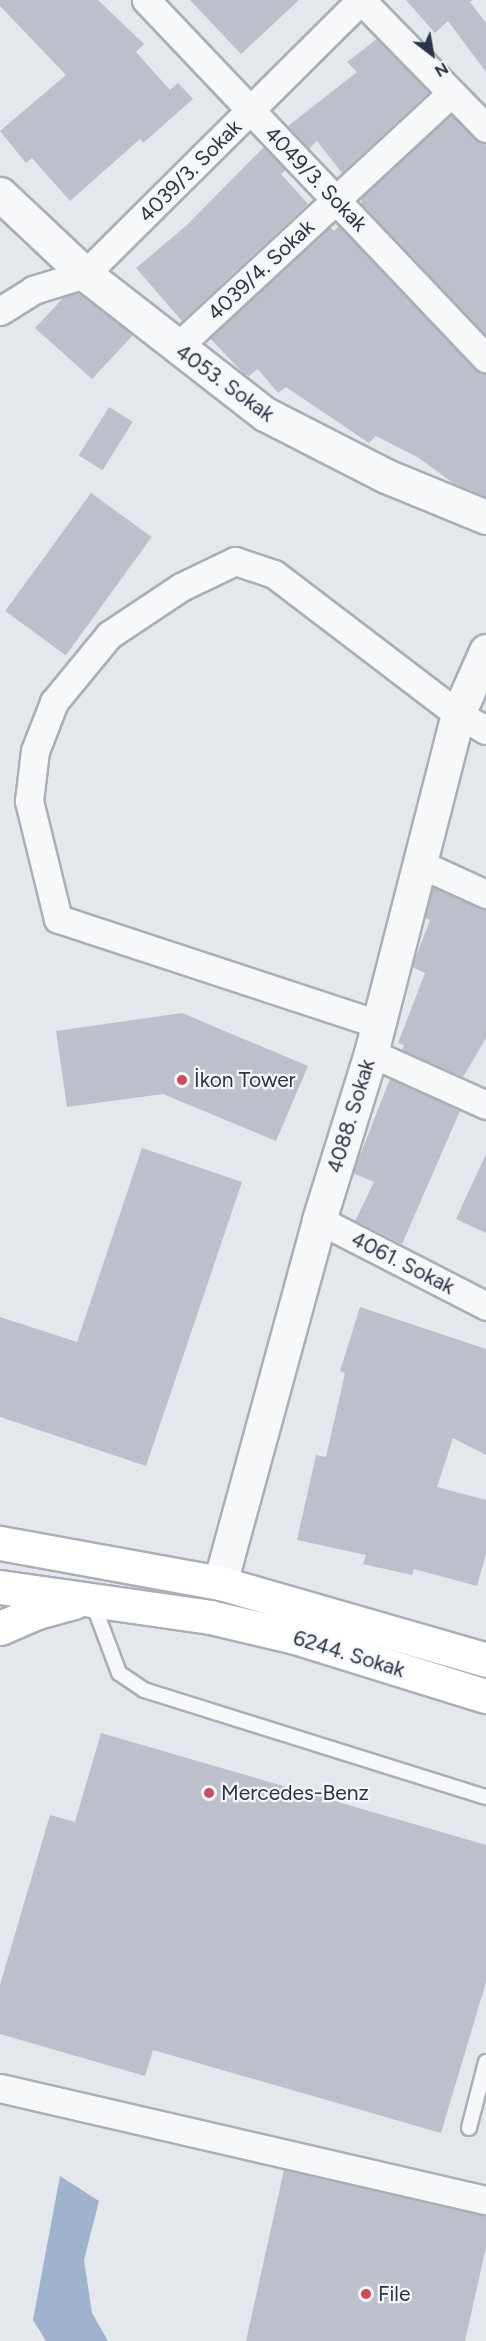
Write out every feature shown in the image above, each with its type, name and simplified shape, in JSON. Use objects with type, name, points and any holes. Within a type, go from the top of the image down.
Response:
[{"type":"main road","name":"6244. Sokak","points":[[0,1543],[220,1583],[486,1660]]},
{"type":"main road","name":"6244. Sokak","points":[[0,1587],[210,1617],[295,1638],[486,1696]]},
{"type":"main road","points":[[0,1628],[37,1612],[91,1599]]},
{"type":"street","points":[[361,0],[486,128]]},
{"type":"street","name":"4039/3. Sokak","points":[[0,312],[33,290],[85,274],[361,0]]},
{"type":"street","name":"4049/3. Sokak","points":[[152,2],[250,112],[337,200],[486,358]]},
{"type":"street","name":"4039/4. Sokak","points":[[176,348],[451,93]]},
{"type":"street","name":"4053. Sokak","points":[[0,194],[85,274],[176,348],[264,414],[386,476],[486,517]]},
{"type":"street","points":[[486,730],[458,714],[274,574],[235,561],[181,587],[109,635],[54,702],[35,751],[29,801],[58,919],[375,1039],[486,1105]]},
{"type":"street","name":"4088. Sokak","points":[[220,1583],[319,1220],[375,1039],[418,863],[458,714],[486,651]]},
{"type":"street","points":[[418,863],[486,894]]},
{"type":"street","name":"4061. Sokak","points":[[319,1220],[486,1306]]},
{"type":"street","points":[[0,2088],[486,2200]]},
{"type":"lane","points":[[91,1599],[118,1673],[144,1690],[486,1797]]},
{"type":"lane","points":[[469,2128],[486,2062]]},
{"type":"water","points":[[60,2176],[99,2201],[84,2260],[92,2313],[108,2341],[46,2341],[33,2320]]},
{"type":"building","points":[[0,0],[98,0],[144,44],[136,52],[170,90],[178,83],[193,99],[143,143],[140,139],[70,201],[32,158],[26,163],[0,131],[66,75],[0,6]]},
{"type":"building","points":[[190,0],[299,0],[241,54]]},
{"type":"building","points":[[406,0],[473,0],[470,2],[486,23],[486,72],[448,21],[435,33]]},
{"type":"building","points":[[377,39],[429,92],[342,173],[317,141],[309,149],[288,126],[357,72],[347,62]]},
{"type":"building","points":[[451,115],[486,145],[486,335],[362,204],[361,198]]},
{"type":"building","points":[[264,147],[286,170],[281,174],[308,204],[182,321],[136,268],[186,226]]},
{"type":"building","points":[[339,226],[475,369],[486,373],[486,497],[453,483],[419,458],[376,436],[369,443],[286,387],[278,393],[258,369],[249,376],[244,374],[210,338],[330,227],[334,231]]},
{"type":"building","points":[[78,293],[133,335],[92,379],[35,328],[64,297]]},
{"type":"building","points":[[109,407],[133,422],[103,470],[79,455]]},
{"type":"building","points":[[91,493],[152,537],[66,655],[5,611]]},
{"type":"building","points":[[433,887],[486,910],[486,1038],[463,1077],[402,1050],[404,1045],[398,1043],[425,973],[412,967],[430,920],[425,918]]},
{"type":"building","name":"İkon Tower","points":[[182,1013],[308,1066],[276,1141],[163,1094],[67,1107],[56,1031]]},
{"type":"building","points":[[390,1079],[460,1111],[402,1244],[355,1221],[374,1182],[353,1173]]},
{"type":"building","points":[[142,1148],[242,1182],[146,1466],[0,1417],[0,1317],[77,1342]]},
{"type":"building","points":[[486,1154],[486,1233],[456,1219]]},
{"type":"building","points":[[360,1307],[486,1349],[486,1455],[453,1438],[437,1487],[486,1500],[486,1554],[477,1586],[414,1569],[412,1575],[363,1564],[366,1555],[297,1540],[316,1455],[326,1457],[345,1373],[340,1371]]},
{"type":"building","points":[[101,1733],[486,1845],[486,1982],[441,2133],[153,2050],[145,2076],[0,2034],[0,1985],[50,1815],[75,1822]]},
{"type":"building","name":"File","points":[[284,2170],[486,2215],[486,2247],[465,2341],[246,2341]]},
{"type":"place","name":"İkon Tower","points":[[182,1080]]},
{"type":"place","name":"Mercedes-Benz","points":[[209,1793]]},
{"type":"place","name":"File","points":[[366,2294]]}]
